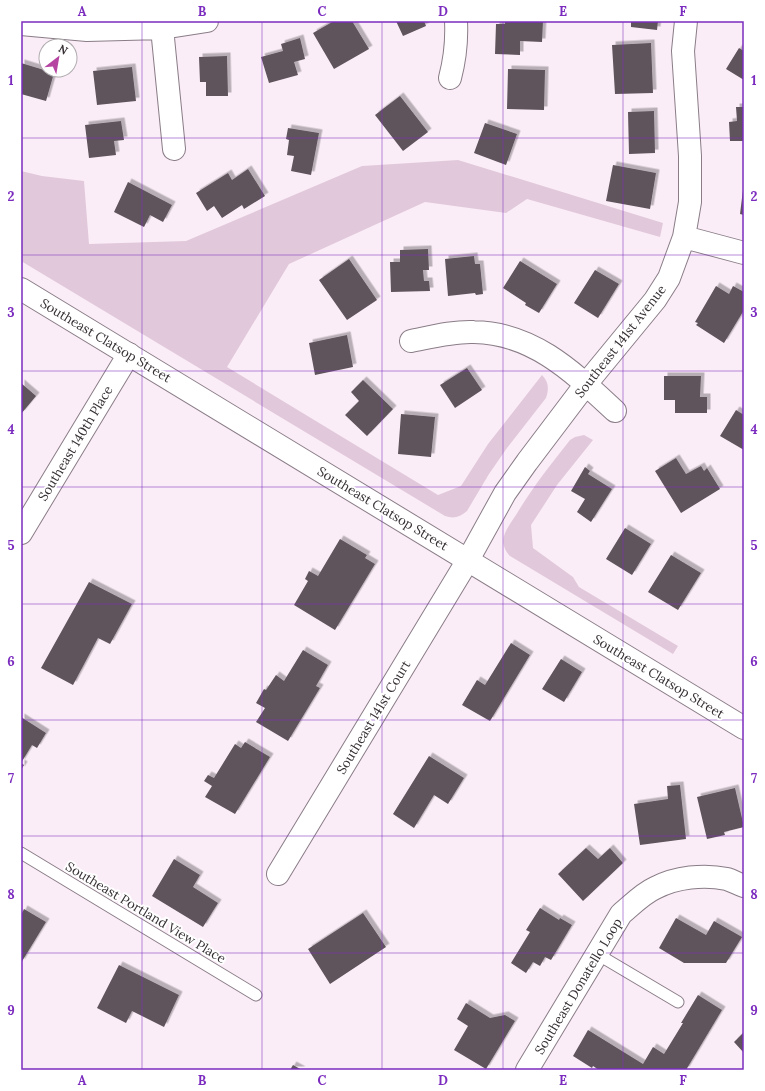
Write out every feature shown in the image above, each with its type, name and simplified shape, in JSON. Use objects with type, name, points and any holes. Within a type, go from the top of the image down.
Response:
[{"type":"street","points":[[21,24],[87,30],[162,28],[207,21]]},
{"type":"street","points":[[450,78],[455,55],[457,34],[456,21]]},
{"type":"street","name":"Southeast 141st Avenue","points":[[468,560],[505,493],[586,384],[655,300],[669,278],[684,237],[690,202],[690,156],[683,51],[686,21]]},
{"type":"street","points":[[162,28],[174,149]]},
{"type":"street","points":[[684,237],[744,253]]},
{"type":"street","name":"Southeast Clatsop Street","points":[[21,289],[744,728]]},
{"type":"street","points":[[411,341],[446,334],[474,332],[512,337],[537,348],[550,356],[586,384],[615,411]]},
{"type":"street","name":"Southeast 140th Place","points":[[21,533],[129,354]]},
{"type":"street","name":"Southeast 141st Court","points":[[278,874],[468,560]]},
{"type":"street","name":"Southeast Donatello Loop","points":[[527,1070],[621,914],[636,901],[655,888],[678,879],[706,876],[728,879],[744,886]]},
{"type":"lane","name":"Southeast Portland View Place","points":[[21,854],[256,995]]},
{"type":"lane","points":[[598,954],[678,1002]]},
{"type":"shaded area","points":[[458,160],[663,223],[660,237],[527,199],[506,213],[425,202],[289,264],[227,367],[438,495],[461,486],[488,444],[542,375],[548,386],[546,398],[507,448],[489,474],[467,511],[457,517],[445,516],[21,261],[21,171],[42,176],[84,181],[89,244],[186,241],[362,166]]},
{"type":"shaded area","points":[[584,435],[593,440],[557,485],[531,525],[533,548],[573,577],[579,587],[678,646],[673,654],[510,556],[504,547],[503,539],[506,531],[535,486],[570,440]]},
{"type":"building","points":[[334,21],[352,21],[369,49],[334,69],[313,33]]},
{"type":"building","points":[[396,21],[424,21],[426,26],[403,36]]},
{"type":"building","points":[[505,21],[543,21],[542,42],[520,41],[520,55],[495,54],[496,24],[505,24]]},
{"type":"building","points":[[631,21],[658,21],[657,30],[631,27]]},
{"type":"building","points":[[300,38],[305,59],[294,62],[298,75],[269,83],[261,57],[283,51],[281,44]]},
{"type":"building","points":[[651,43],[653,93],[615,94],[612,45]]},
{"type":"building","points":[[739,48],[744,51],[744,80],[726,69]]},
{"type":"building","points":[[227,56],[228,96],[206,96],[206,82],[200,82],[199,57]]},
{"type":"building","points":[[21,63],[38,68],[38,78],[53,78],[46,101],[21,94]]},
{"type":"building","points":[[132,67],[136,101],[97,105],[93,71]]},
{"type":"building","points":[[508,69],[545,70],[544,110],[507,109]]},
{"type":"building","points":[[400,96],[428,132],[403,151],[375,115]]},
{"type":"building","points":[[736,107],[744,107],[744,141],[730,141],[729,122],[737,121]]},
{"type":"building","points":[[654,111],[655,153],[629,154],[628,112]]},
{"type":"building","points":[[121,121],[124,140],[114,141],[116,155],[89,158],[85,125]]},
{"type":"building","points":[[485,123],[517,134],[506,165],[474,153]]},
{"type":"building","points":[[288,128],[319,133],[311,175],[291,171],[294,156],[287,155],[289,140],[286,139]]},
{"type":"building","points":[[613,165],[656,173],[650,209],[606,201]]},
{"type":"building","points":[[248,169],[265,196],[244,209],[242,205],[222,218],[214,206],[207,211],[196,193],[228,173],[232,180]]},
{"type":"building","points":[[128,182],[172,205],[163,222],[150,215],[144,227],[114,212]]},
{"type":"building","points":[[744,190],[744,215],[740,214]]},
{"type":"building","points":[[428,249],[429,270],[423,270],[424,281],[429,281],[430,291],[391,292],[390,262],[400,262],[400,250]]},
{"type":"building","points":[[474,256],[475,264],[480,264],[483,294],[476,295],[475,293],[448,296],[445,259]]},
{"type":"building","points":[[349,259],[377,300],[347,320],[319,280]]},
{"type":"building","points":[[520,261],[557,284],[539,313],[525,305],[526,303],[503,288]]},
{"type":"building","points":[[595,270],[619,284],[598,318],[574,303]]},
{"type":"building","points":[[716,286],[729,294],[733,286],[744,292],[744,310],[724,343],[696,325],[698,323],[695,322]]},
{"type":"building","points":[[347,335],[353,367],[315,375],[309,343]]},
{"type":"building","points":[[467,368],[482,390],[455,408],[440,385]]},
{"type":"building","points":[[664,376],[701,376],[700,397],[707,397],[707,413],[675,413],[675,400],[664,400]]},
{"type":"building","points":[[363,380],[393,409],[367,436],[345,415],[359,401],[351,392]]},
{"type":"building","points":[[21,383],[36,396],[21,414]]},
{"type":"building","points":[[736,410],[744,415],[744,450],[720,436]]},
{"type":"building","points":[[401,414],[435,417],[431,457],[398,454]]},
{"type":"building","points":[[676,458],[686,474],[701,466],[704,471],[707,468],[720,489],[681,513],[655,471]]},
{"type":"building","points":[[585,467],[590,471],[588,474],[612,489],[591,522],[577,512],[585,499],[571,491]]},
{"type":"building","points":[[625,528],[651,544],[632,575],[606,559]]},
{"type":"building","points":[[340,539],[367,555],[365,558],[375,564],[335,630],[294,605],[308,581],[305,579],[309,571],[318,576]]},
{"type":"building","points":[[671,555],[701,573],[678,610],[648,592]]},
{"type":"building","points":[[89,582],[132,604],[110,644],[98,638],[73,685],[41,668]]},
{"type":"building","points":[[511,643],[530,655],[490,721],[462,705],[477,680],[485,685]]},
{"type":"building","points":[[303,650],[328,665],[316,686],[320,688],[288,741],[256,722],[265,708],[256,703],[264,689],[266,690],[276,675],[284,681]]},
{"type":"building","points":[[561,659],[582,672],[564,702],[542,689]]},
{"type":"building","points":[[21,717],[46,733],[37,748],[32,745],[21,763]]},
{"type":"building","points":[[245,742],[270,757],[235,814],[205,797],[212,786],[204,781],[208,775],[214,778],[235,744],[241,748]]},
{"type":"building","points":[[429,756],[464,778],[448,804],[434,795],[414,828],[393,814]]},
{"type":"building","points":[[21,763],[24,765],[21,770]]},
{"type":"building","points":[[680,785],[686,839],[640,845],[634,804],[668,799],[667,786]]},
{"type":"building","points":[[735,788],[744,827],[724,832],[725,835],[707,839],[697,797]]},
{"type":"building","points":[[586,848],[598,859],[610,848],[623,863],[583,901],[558,874]]},
{"type":"building","points":[[174,859],[200,875],[193,887],[218,903],[203,927],[152,896]]},
{"type":"building","points":[[540,908],[559,920],[560,918],[572,925],[551,960],[545,957],[540,966],[533,962],[526,973],[511,963],[530,932],[526,930]]},
{"type":"building","points":[[24,909],[46,922],[21,963],[21,915]]},
{"type":"building","points":[[363,913],[386,947],[330,984],[308,949]]},
{"type":"building","points":[[676,918],[706,935],[714,921],[742,937],[726,963],[684,963],[659,948]]},
{"type":"building","points":[[119,965],[179,995],[164,1027],[132,1011],[126,1023],[97,1008]]},
{"type":"building","points":[[698,995],[722,1010],[686,1070],[599,1070],[593,1066],[592,1068],[573,1056],[588,1030],[643,1064],[653,1047],[664,1054]]},
{"type":"building","points":[[466,1003],[490,1018],[505,1015],[515,1021],[486,1069],[454,1050],[468,1026],[457,1019]]},
{"type":"building","points":[[744,1032],[744,1053],[734,1042]]},
{"type":"building","points":[[293,1065],[302,1070],[290,1070]]}]
